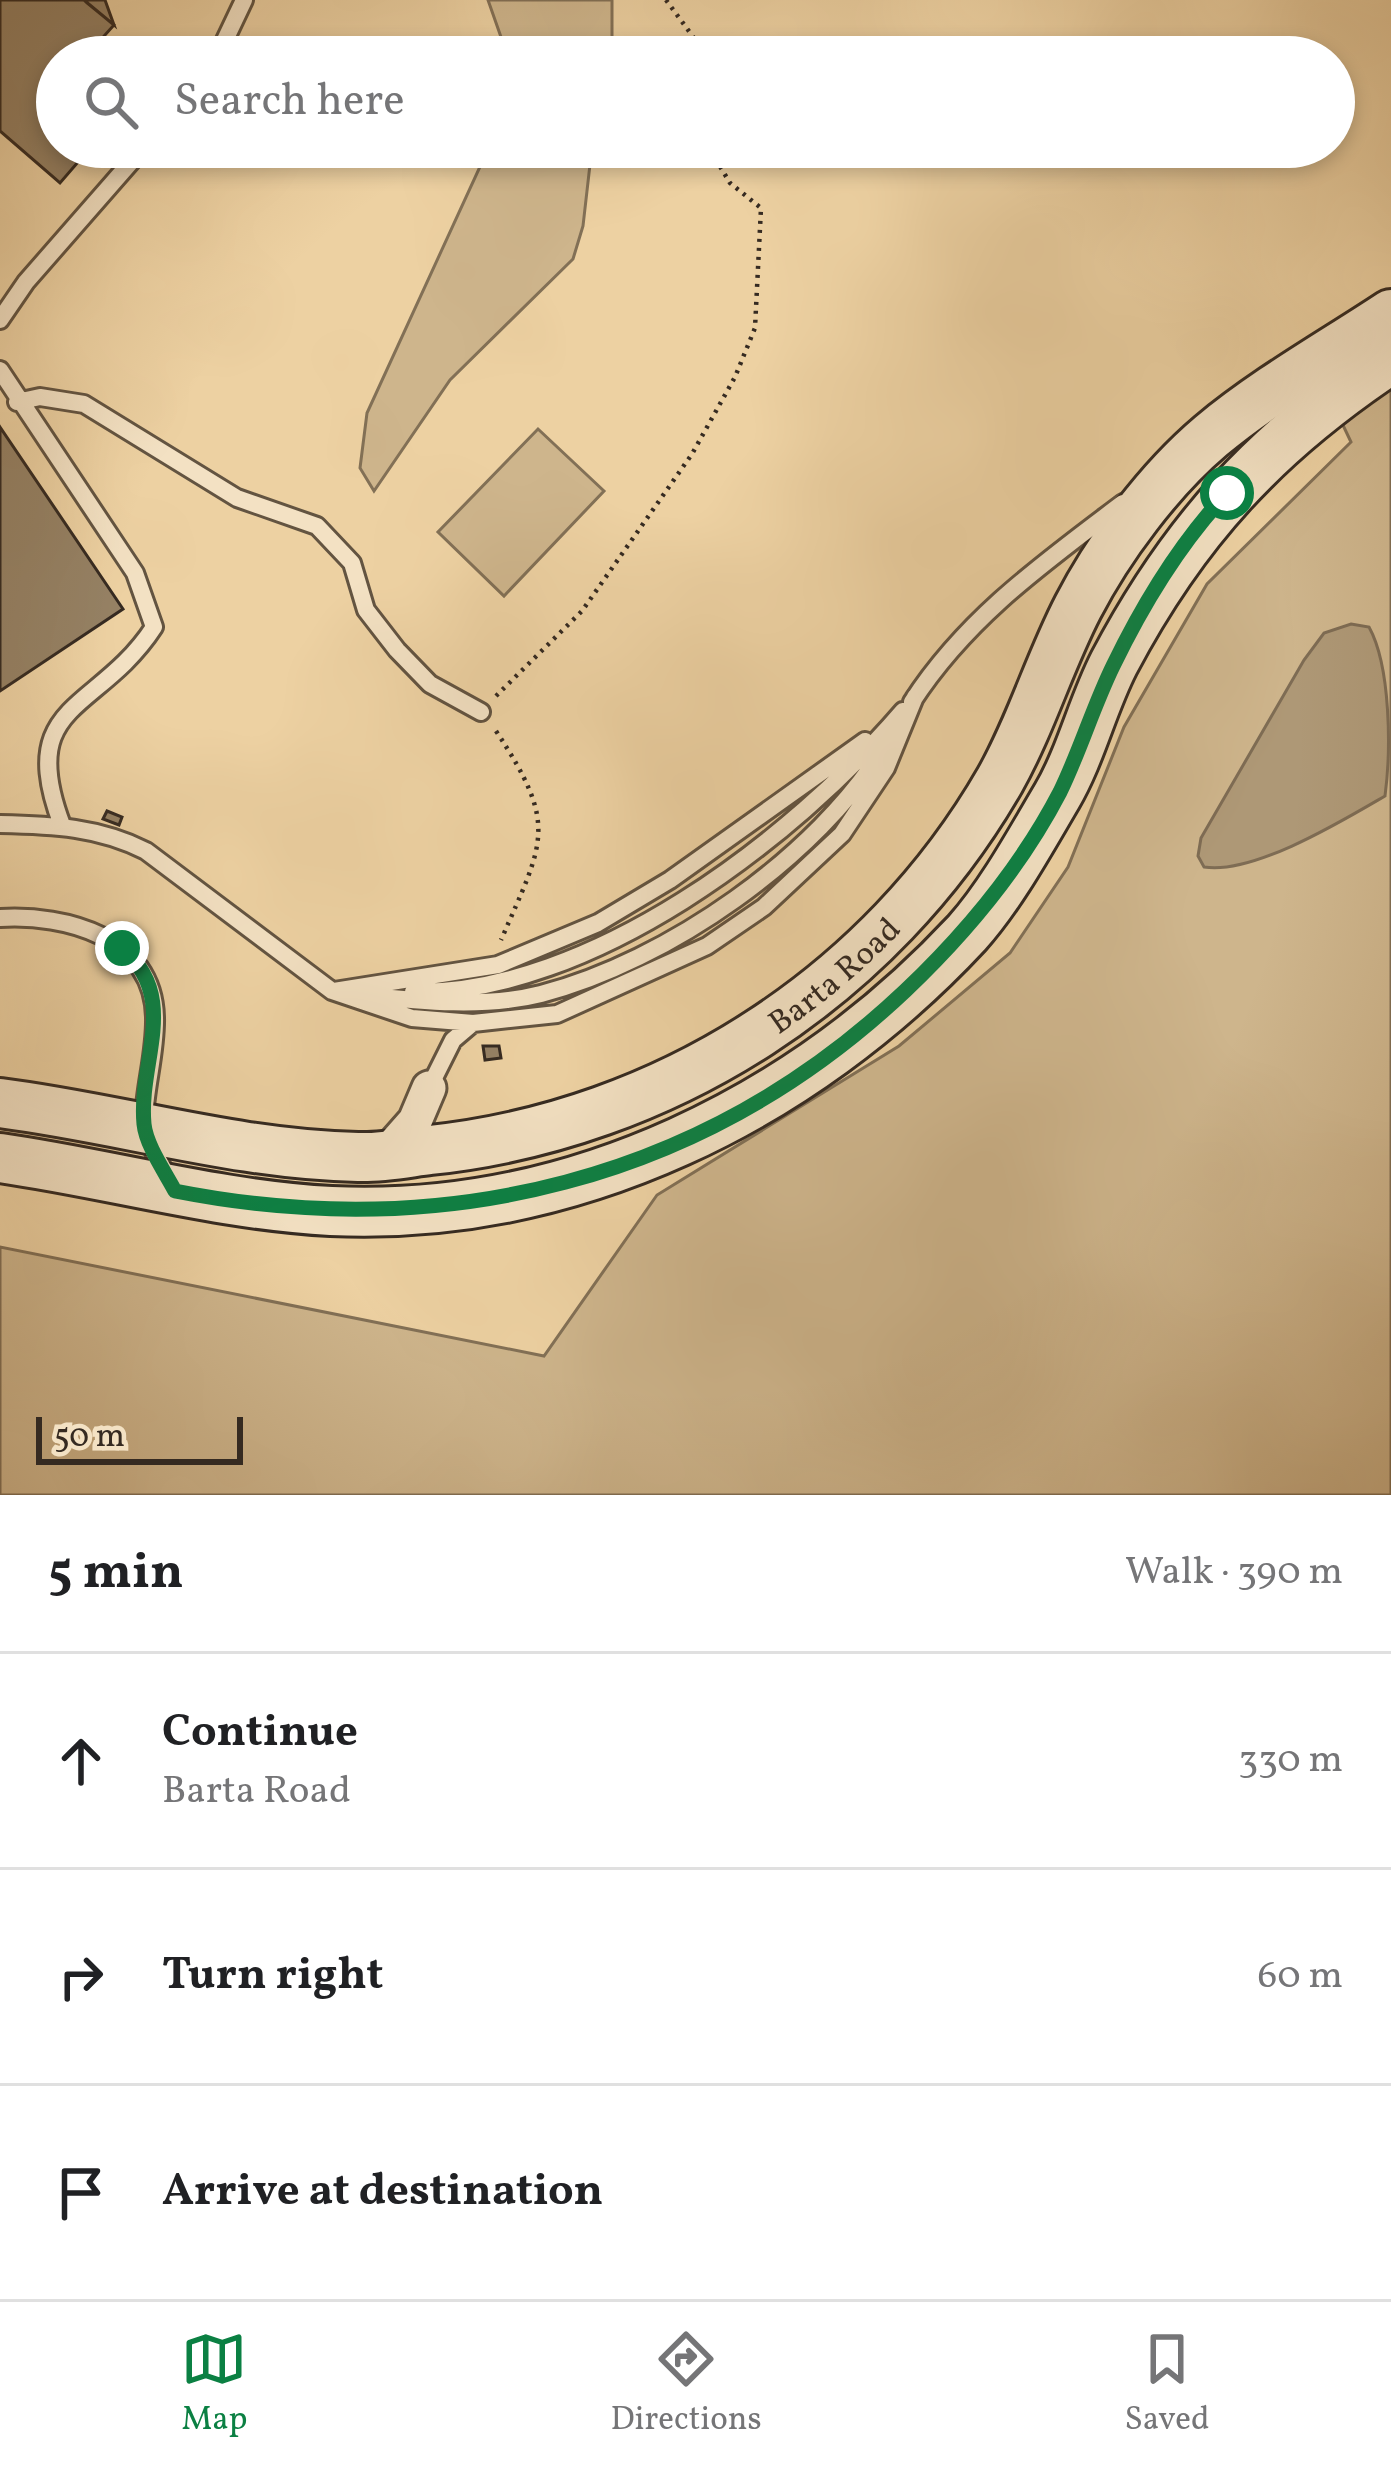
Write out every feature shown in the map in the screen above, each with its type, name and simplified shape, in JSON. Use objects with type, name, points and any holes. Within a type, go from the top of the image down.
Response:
[{"type":"street","name":"Barta Road","points":[[0,1158],[175,1191],[338,1211],[421,1210],[588,1178],[666,1150],[752,1108],[856,1037],[970,930],[1059,793],[1112,667],[1173,559],[1331,376],[1391,314]]},
{"type":"street","name":"Barta Road","points":[[0,1103],[215,1141],[359,1157],[492,1144],[602,1113],[697,1074],[796,1010],[884,932],[952,855],[1002,777],[1079,604],[1133,522],[1210,437],[1331,376],[1391,359]]},
{"type":"street","points":[[385,1155],[415,1121],[429,1088]]},
{"type":"lane","points":[[227,36],[244,0]]},
{"type":"lane","points":[[0,320],[26,282],[126,168]]},
{"type":"lane","points":[[0,370],[135,573],[154,627],[133,660],[72,708],[46,743],[47,785],[62,825]]},
{"type":"lane","points":[[17,402],[40,397],[84,404],[237,497],[317,526],[352,563],[366,610],[397,650],[430,684],[481,712]]},
{"type":"lane","points":[[332,991],[430,1003],[537,995],[621,967],[779,866],[832,816],[877,760],[938,665],[1006,592],[1210,437]]},
{"type":"lane","points":[[332,991],[504,963],[598,923],[670,880],[854,752],[915,697]]},
{"type":"lane","points":[[332,991],[425,992],[503,978],[613,941],[739,866],[858,764],[915,697]]},
{"type":"lane","points":[[0,824],[62,825],[121,838],[146,851],[332,991],[412,1018],[473,1023],[557,1015],[707,946],[764,907],[842,834],[886,768],[915,697]]},
{"type":"lane","points":[[0,917],[73,925],[108,939],[134,958],[155,1012],[144,1125],[175,1191]]},
{"type":"lane","points":[[500,943],[504,963]]},
{"type":"lane","points":[[429,1088],[436,1066],[473,1023]]},
{"type":"path","points":[[666,0],[693,36]]},
{"type":"path","points":[[500,943],[542,842],[538,804],[481,712],[582,611],[692,454],[735,377],[755,328],[761,208],[730,183],[721,168]]},
{"type":"shaded area","points":[[488,0],[612,0],[612,36],[501,36]]},
{"type":"shaded area","points":[[479,168],[590,168],[583,226],[573,259],[450,380],[374,491],[360,468],[367,413]]},
{"type":"shaded area","points":[[1391,388],[1391,1495],[0,1495],[0,1247],[544,1356],[657,1195],[899,1046],[1010,953],[1068,867],[1124,727],[1207,584],[1351,442],[1341,421]]},
{"type":"shaded area","points":[[538,429],[604,491],[504,596],[438,532]]},
{"type":"shaded area","points":[[1351,624],[1369,627],[1382,664],[1388,733],[1385,796],[1271,855],[1247,863],[1204,867],[1198,856],[1201,838],[1304,660],[1324,633]]},
{"type":"building","points":[[0,0],[84,0],[114,25],[104,36],[36,36],[36,162],[0,131]]},
{"type":"building","points":[[84,0],[105,0],[114,25],[87,3]]},
{"type":"building","points":[[43,168],[73,168],[60,183]]},
{"type":"building","points":[[0,427],[123,609],[0,691]]},
{"type":"building","points":[[107,811],[122,817],[119,825],[103,819]]},
{"type":"building","points":[[483,1046],[499,1046],[501,1058],[485,1060]]},
{"type":"route","points":[[122,948],[145,976],[153,1001],[154,1040],[144,1125],[175,1191],[278,1208],[421,1210],[588,1178],[666,1150],[752,1108],[856,1037],[970,930],[1059,793],[1112,667],[1173,559],[1227,493]]}]
